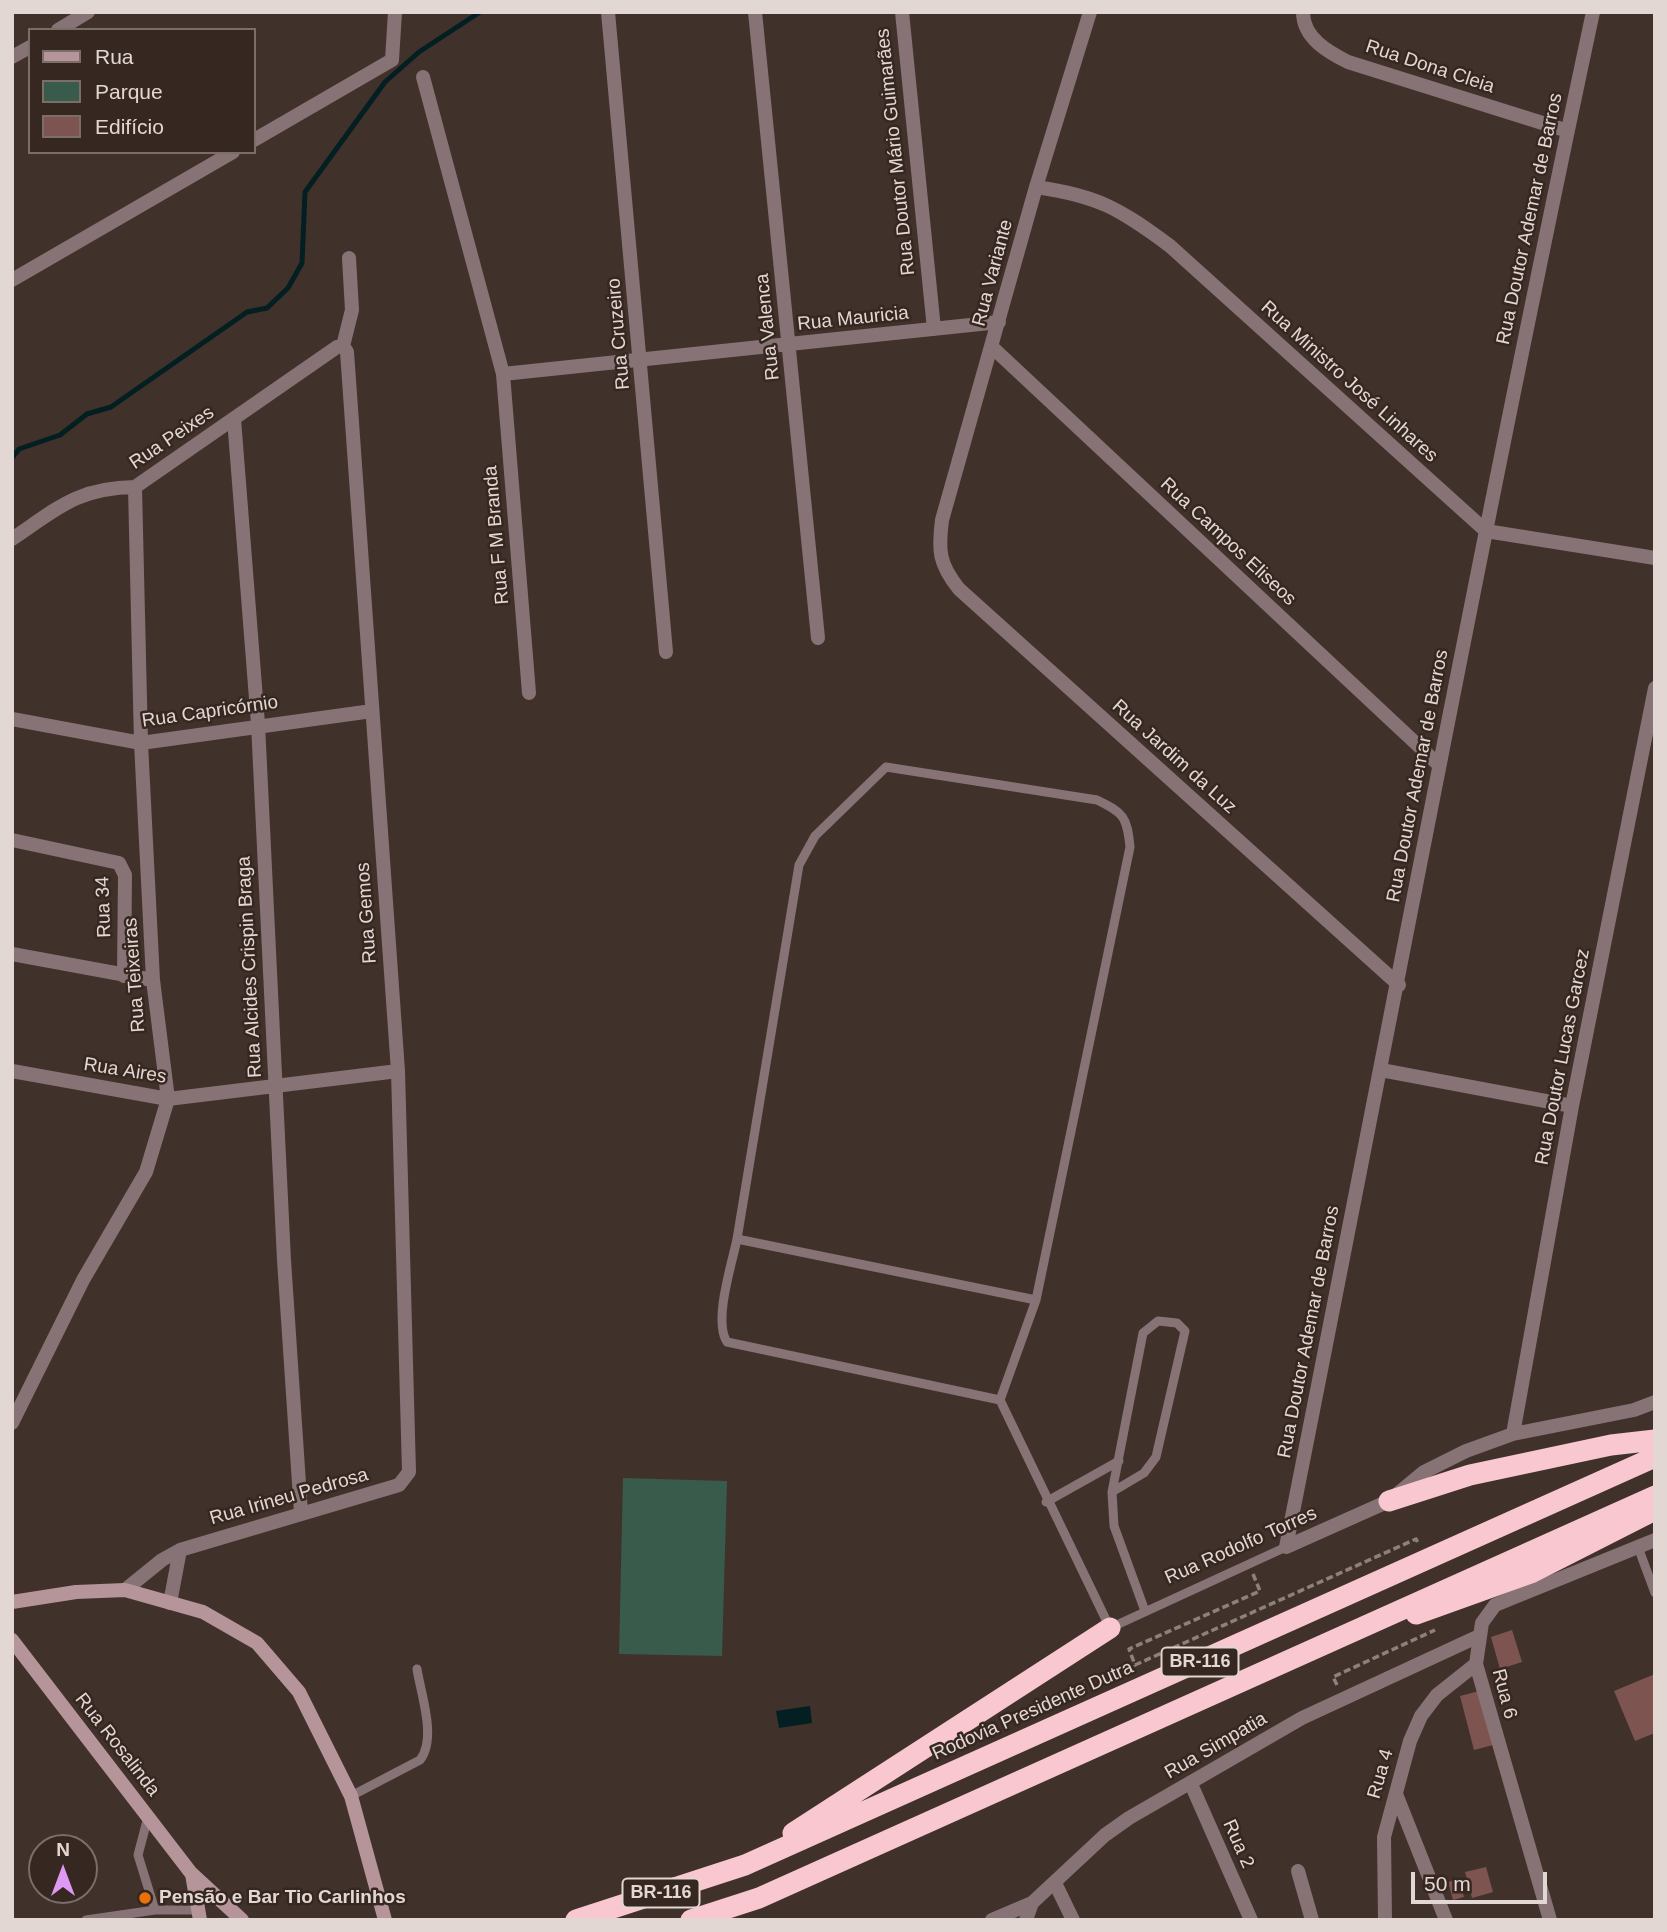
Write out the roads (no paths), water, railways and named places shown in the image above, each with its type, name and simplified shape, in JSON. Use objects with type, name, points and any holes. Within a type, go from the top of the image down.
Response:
[{"type":"highway","points":[[1389,1501],[1470,1475],[1611,1445],[1655,1440]]},
{"type":"highway","name":"Rodovia Presidente Dutra","points":[[576,1920],[745,1866],[1655,1457]]},
{"type":"highway","name":"BR-116","points":[[691,1920],[759,1898],[1655,1496]]},
{"type":"highway","points":[[1314,1647],[1456,1602],[1533,1572],[1655,1510]]},
{"type":"highway","points":[[745,1866],[1110,1628]]},
{"type":"main road","points":[[12,1602],[76,1592],[125,1590],[203,1612],[257,1643],[299,1692],[351,1796],[384,1916]]},
{"type":"main road","name":"Rua Rosalinda","points":[[12,1640],[191,1873],[242,1920]]},
{"type":"main road","name":"Rua Rosalinda","points":[[191,1873],[200,1915]]},
{"type":"street","points":[[61,28],[88,12]]},
{"type":"street","points":[[256,139],[392,60],[395,12]]},
{"type":"street","name":"Rua Cruzeiro","points":[[608,12],[666,652]]},
{"type":"street","name":"Rua Valenca","points":[[755,12],[818,638]]},
{"type":"street","name":"Rua Doutor Mário Guimarães","points":[[902,12],[934,330]]},
{"type":"street","name":"Rua Variante","points":[[939,546],[942,520],[1090,12]]},
{"type":"street","name":"Rua Dona Cleia","points":[[1303,12],[1308,34],[1331,53],[1348,62],[1567,131]]},
{"type":"street","name":"Rua Doutor Ademar de Barros","points":[[1286,1547],[1399,985],[1439,765],[1593,12]]},
{"type":"street","points":[[12,57],[28,48]]},
{"type":"street","name":"Rua F M Branda","points":[[423,78],[503,374],[528,692]]},
{"type":"street","points":[[12,281],[230,154]]},
{"type":"street","name":"Rua Ministro José Linhares","points":[[1037,187],[1077,193],[1122,210],[1170,246],[1486,531]]},
{"type":"street","points":[[343,346],[352,310],[349,258]]},
{"type":"street","name":"Rua Mauricia","points":[[503,374],[999,323]]},
{"type":"street","name":"Rua Peixes","points":[[12,539],[74,498],[107,488],[135,487],[337,347],[343,346]]},
{"type":"street","name":"Rua Gemos","points":[[343,346],[347,352],[398,1071],[410,1465],[407,1478]]},
{"type":"street","name":"Rua Campos Eliseos","points":[[992,346],[1439,765]]},
{"type":"street","name":"Rua Alcides Crispin Braga","points":[[234,419],[258,724],[301,1513]]},
{"type":"street","name":"Rua Teixeiras","points":[[12,1423],[83,1280],[146,1172],[168,1099],[153,980],[141,743],[135,487]]},
{"type":"street","points":[[1486,531],[1655,558]]},
{"type":"street","name":"Rua Jardim da Luz","points":[[939,546],[944,571],[959,589],[1399,985]]},
{"type":"street","name":"Rua Doutor Lucas Garcez","points":[[1513,1434],[1572,1106],[1655,688]]},
{"type":"street","name":"Rua Capricórnio","points":[[12,719],[141,743],[258,724],[372,711]]},
{"type":"street","name":"Rua 34","points":[[12,840],[119,863],[125,875],[124,976]]},
{"type":"street","points":[[12,954],[153,980]]},
{"type":"street","points":[[1381,1070],[1572,1106]]},
{"type":"street","name":"Rua Aires","points":[[12,1072],[168,1099],[398,1071]]},
{"type":"street","name":"Rua Rodolfo Torres","points":[[1286,1547],[1389,1501],[1424,1472],[1466,1451],[1513,1434],[1633,1410],[1655,1402]]},
{"type":"street","name":"Rua Irineu Pedrosa","points":[[125,1590],[162,1560],[180,1550],[399,1485],[407,1478]]},
{"type":"street","name":"Rua 6","points":[[1550,1920],[1476,1664],[1482,1623],[1495,1605],[1655,1540]]},
{"type":"street","points":[[170,1603],[180,1550]]},
{"type":"street","name":"Rua Simpatia","points":[[992,1920],[1032,1903],[1105,1835],[1302,1718],[1479,1636]]},
{"type":"street","name":"Rua 4","points":[[1385,1920],[1384,1837],[1421,1716],[1437,1695],[1476,1664]]},
{"type":"street","name":"Rua 2","points":[[1191,1784],[1251,1920]]},
{"type":"street","points":[[1396,1794],[1446,1920]]},
{"type":"street","points":[[1298,1871],[1312,1920]]},
{"type":"street","points":[[1055,1883],[1073,1920]]},
{"type":"street","points":[[1026,1920],[1032,1903]]},
{"type":"lane","points":[[1000,1400],[727,1342],[721,1333],[721,1319],[737,1239],[799,865],[815,836],[886,767],[1097,800],[1119,810],[1127,824],[1130,847],[1036,1300],[1000,1400],[1046,1502],[1110,1628]]},
{"type":"lane","points":[[737,1239],[1036,1300]]},
{"type":"lane","points":[[1112,1492],[1144,1473],[1156,1457],[1185,1331],[1178,1323],[1158,1321],[1143,1333],[1112,1492],[1114,1526],[1144,1611]]},
{"type":"lane","points":[[1046,1502],[1119,1461]]},
{"type":"lane","points":[[1638,1546],[1655,1593]]},
{"type":"lane","name":"Rua Rodolfo Torres","points":[[1110,1628],[1286,1547]]},
{"type":"lane","points":[[351,1796],[420,1760],[426,1752],[428,1738],[417,1669]]},
{"type":"lane","points":[[148,1817],[138,1855],[155,1910]]},
{"type":"lane","points":[[86,1920],[155,1910],[200,1915]]},
{"type":"water","points":[[810,1706],[812,1723],[779,1728],[776,1711]]},
{"type":"waterway","points":[[12,458],[19,449],[60,435],[87,414],[111,407],[247,312],[267,308],[288,288],[302,263],[305,192],[385,82],[419,52],[480,12]]},
{"type":"place","name":"Pensão e Bar Tio Carlinhos","points":[[145,1898]]}]
